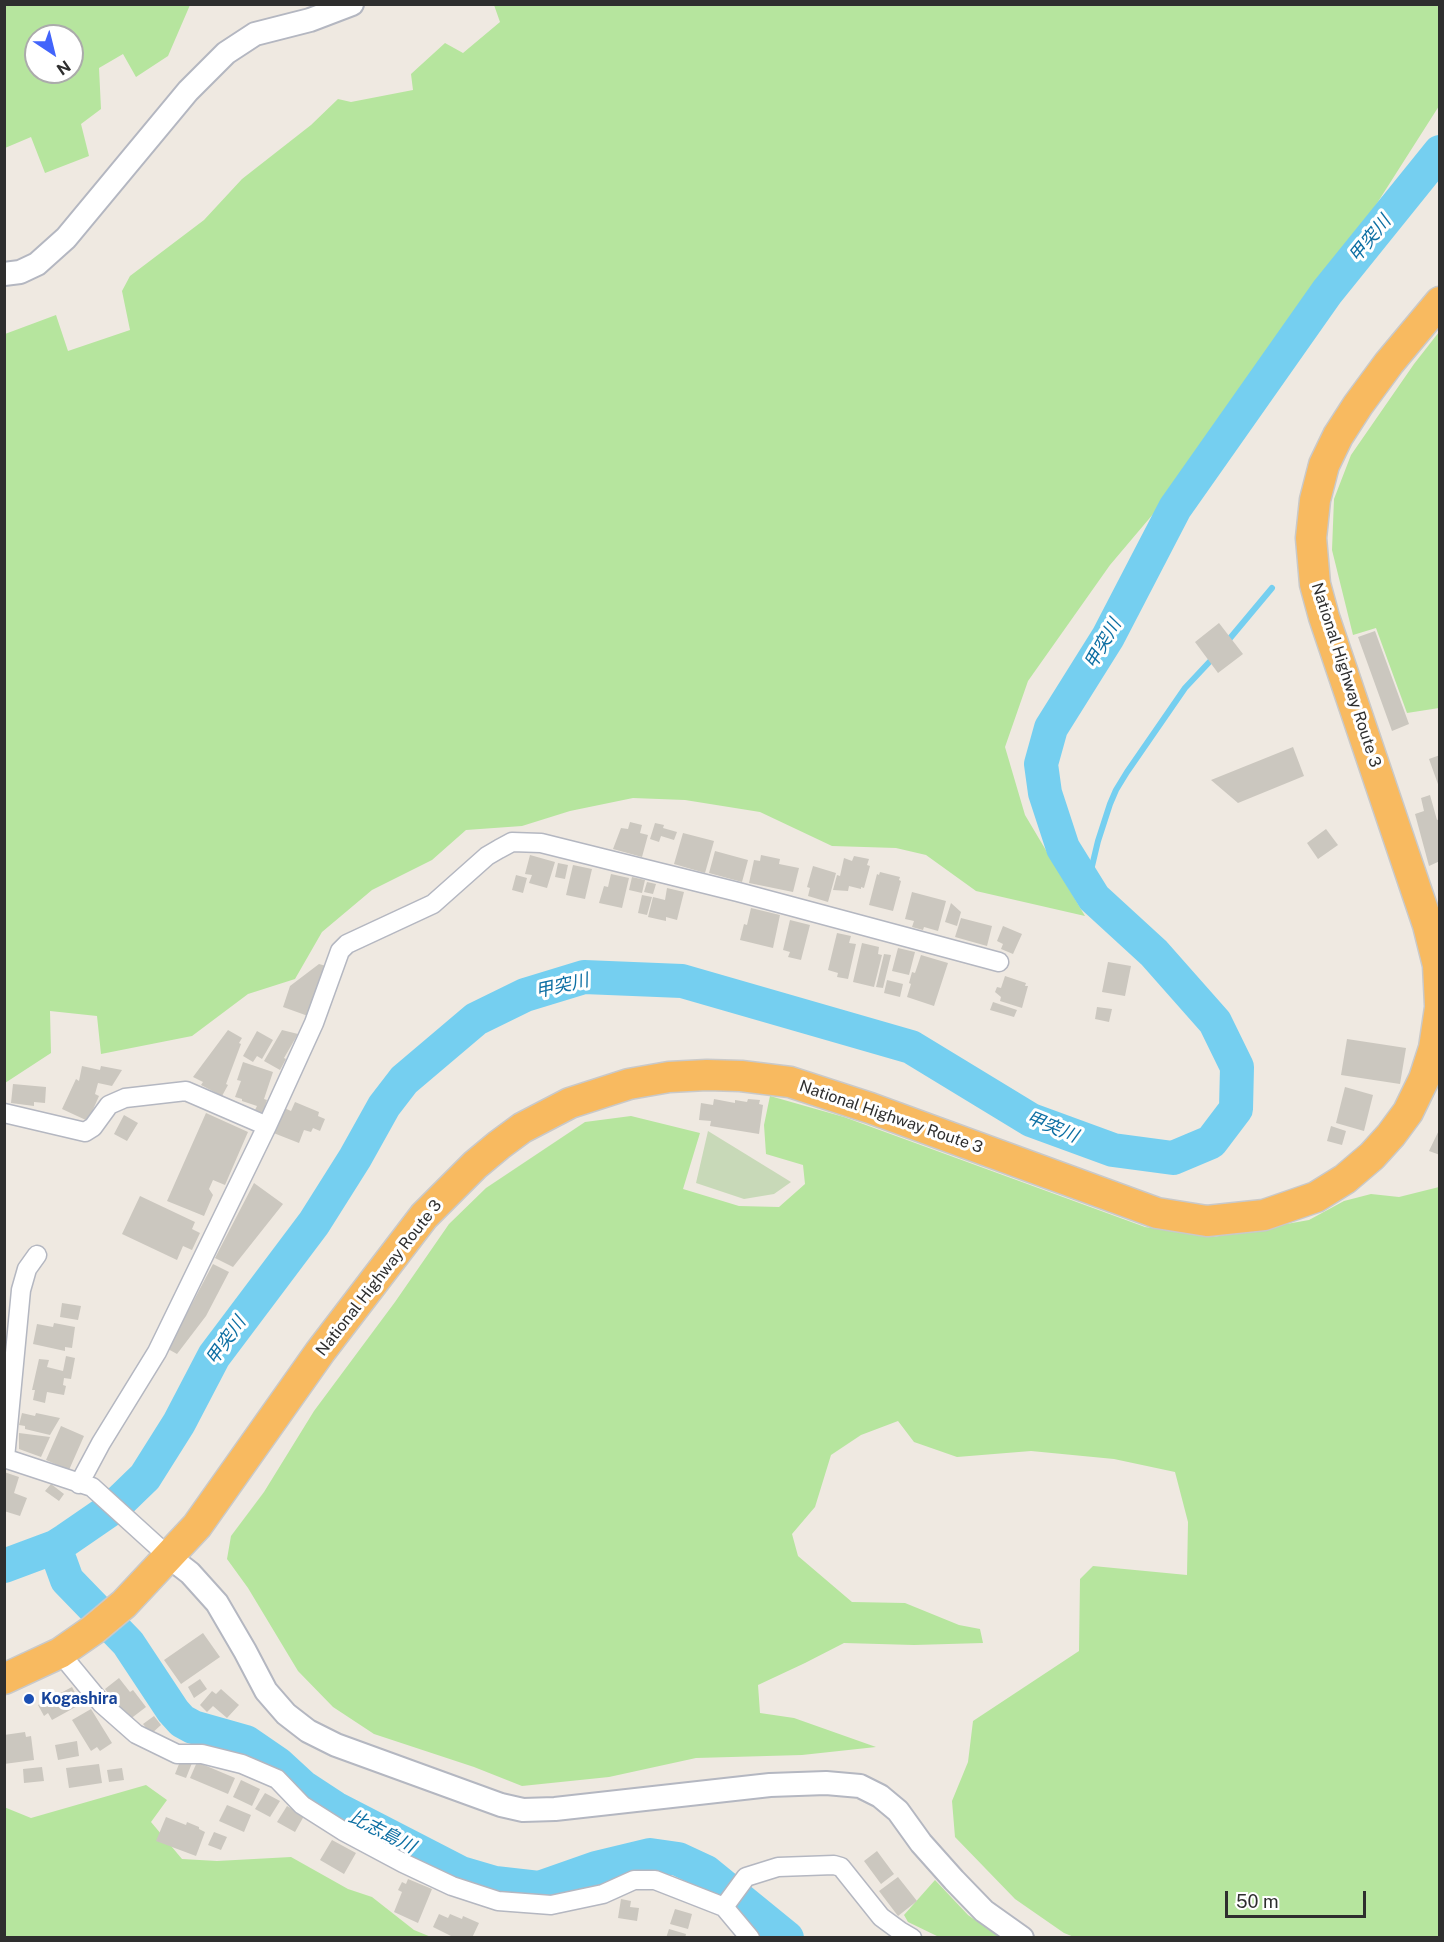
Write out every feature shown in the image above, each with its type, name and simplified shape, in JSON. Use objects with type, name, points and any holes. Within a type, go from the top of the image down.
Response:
[{"type":"highway","name":"National Highway Route 3","points":[[4,1679],[60,1653],[124,1604],[159,1548],[197,1526],[320,1352],[424,1216],[498,1145],[522,1128],[570,1103],[629,1084],[669,1077],[730,1075],[790,1082],[870,1108],[1157,1213],[1207,1221],[1264,1215],[1316,1197],[1345,1179],[1372,1156],[1408,1112],[1424,1079],[1434,1048],[1440,1007],[1438,965],[1428,925],[1321,606],[1315,584],[1311,538],[1317,491],[1324,465],[1338,436],[1389,363],[1440,302]]},
{"type":"street","points":[[4,274],[20,272],[37,264],[66,238],[188,91],[226,53],[255,34],[310,20],[352,4]]},
{"type":"street","points":[[86,1486],[101,1443],[157,1352],[267,1126],[314,1023],[340,951],[347,944],[433,904],[487,856],[512,842],[541,843],[738,892],[999,962]]},
{"type":"street","points":[[4,1113],[85,1132],[93,1127],[109,1105],[125,1098],[186,1091],[267,1126]]},
{"type":"street","points":[[37,1255],[27,1269],[21,1290],[5,1458],[86,1486],[190,1573],[217,1603],[266,1691],[286,1714],[308,1731],[336,1745],[501,1805],[523,1810],[555,1809],[770,1785],[826,1783],[860,1786],[880,1796],[898,1811],[921,1843],[984,1911],[1022,1938]]},
{"type":"street","points":[[60,1653],[102,1704],[136,1734],[177,1754],[202,1754],[242,1764],[277,1779],[302,1806],[343,1831],[452,1886],[498,1901],[551,1905],[603,1894],[634,1880],[655,1880],[724,1907],[750,1938]]},
{"type":"street","points":[[724,1907],[746,1876],[778,1867],[834,1865],[841,1868],[881,1917],[912,1938]]},
{"type":"green space","points":[[5,4],[190,4],[168,56],[136,77],[123,54],[99,68],[101,109],[81,124],[89,156],[45,173],[31,137],[5,148]]},
{"type":"green space","points":[[494,5],[1439,5],[1439,106],[1258,390],[1110,565],[1028,681],[1005,747],[1025,815],[1085,916],[976,891],[926,855],[896,848],[832,846],[760,812],[685,800],[633,798],[570,811],[522,826],[466,830],[432,860],[372,890],[322,932],[295,979],[248,994],[192,1036],[101,1054],[97,1016],[50,1011],[51,1053],[5,1083],[5,334],[56,315],[68,351],[130,330],[122,291],[130,276],[204,220],[242,179],[311,125],[338,99],[351,102],[413,90],[411,74],[445,43],[463,53],[500,22]]},
{"type":"green space","points":[[1439,332],[1439,708],[1407,713],[1376,628],[1353,635],[1332,550],[1334,499],[1351,455]]},
{"type":"green space","points":[[770,1096],[844,1117],[1145,1227],[1213,1237],[1309,1220],[1344,1201],[1371,1194],[1399,1197],[1439,1187],[1439,1937],[1074,1937],[1064,1933],[1015,1899],[955,1837],[952,1801],[968,1762],[973,1721],[1079,1651],[1080,1579],[1093,1566],[1187,1575],[1188,1522],[1175,1472],[1114,1459],[1031,1451],[957,1457],[914,1442],[898,1421],[861,1435],[831,1455],[815,1507],[792,1534],[798,1556],[852,1602],[905,1603],[959,1625],[980,1629],[983,1643],[914,1645],[844,1643],[758,1685],[760,1713],[794,1718],[876,1747],[802,1755],[696,1758],[609,1777],[522,1786],[474,1767],[374,1734],[333,1707],[298,1671],[248,1588],[227,1559],[231,1536],[264,1492],[314,1411],[395,1302],[449,1224],[486,1188],[585,1122],[631,1116],[700,1133],[683,1189],[739,1206],[779,1207],[805,1184],[803,1165],[766,1154],[764,1125]]},
{"type":"green space","points":[[708,1131],[791,1182],[774,1194],[744,1199],[696,1183]]},
{"type":"green space","points":[[146,1785],[167,1800],[151,1822],[182,1859],[217,1861],[291,1857],[348,1889],[372,1897],[414,1930],[431,1937],[5,1937],[4,1807],[31,1818]]},
{"type":"green space","points":[[935,1880],[968,1915],[999,1937],[939,1937],[908,1922],[904,1915]]},
{"type":"building","points":[[1219,623],[1243,654],[1218,673],[1195,642]]},
{"type":"building","points":[[1375,631],[1409,724],[1392,731],[1358,637]]},
{"type":"building","points":[[1293,747],[1304,776],[1238,803],[1211,780]]},
{"type":"building","points":[[1440,755],[1440,787],[1439,787],[1429,759]]},
{"type":"building","points":[[1430,795],[1437,820],[1440,819],[1440,861],[1429,866],[1415,814],[1424,811],[1421,798]]},
{"type":"building","points":[[630,822],[642,825],[640,833],[648,835],[642,857],[613,849],[621,828],[628,829]]},
{"type":"building","points":[[655,823],[677,832],[674,840],[661,836],[659,842],[650,839]]},
{"type":"building","points":[[1326,829],[1338,845],[1318,859],[1307,843]]},
{"type":"building","points":[[683,833],[714,841],[705,873],[674,864]]},
{"type":"building","points":[[715,851],[748,860],[742,882],[709,873]]},
{"type":"building","points":[[530,855],[555,862],[547,888],[529,883],[532,875],[525,874]]},
{"type":"building","points":[[761,855],[780,859],[779,864],[799,868],[793,892],[749,883],[754,860],[760,861]]},
{"type":"building","points":[[854,856],[869,859],[867,865],[870,866],[864,888],[849,886],[848,891],[833,890],[837,875],[840,876],[844,858],[852,861]]},
{"type":"building","points":[[558,863],[568,865],[565,879],[555,877]]},
{"type":"building","points":[[573,865],[592,869],[585,899],[566,895]]},
{"type":"building","points":[[813,866],[836,873],[828,902],[808,896],[810,888],[807,887]]},
{"type":"building","points":[[880,872],[900,877],[893,911],[869,905],[877,874],[879,875]]},
{"type":"building","points":[[611,874],[629,878],[622,908],[599,903],[604,886],[608,887]]},
{"type":"building","points":[[516,875],[527,878],[523,893],[512,890]]},
{"type":"building","points":[[632,877],[645,880],[642,893],[629,890]]},
{"type":"building","points":[[647,882],[656,884],[653,894],[644,892]]},
{"type":"building","points":[[667,888],[684,892],[677,920],[666,917],[666,921],[648,917],[653,897],[665,900]]},
{"type":"building","points":[[912,892],[946,901],[938,931],[924,927],[923,930],[912,927],[914,921],[905,919]]},
{"type":"building","points":[[642,895],[652,897],[647,915],[638,913]]},
{"type":"building","points":[[951,903],[961,912],[957,926],[945,922]]},
{"type":"building","points":[[751,908],[780,915],[773,948],[740,940]]},
{"type":"building","points":[[961,918],[992,926],[987,946],[955,937]]},
{"type":"building","points":[[790,920],[810,925],[801,960],[788,957],[790,952],[783,950]]},
{"type":"building","points":[[1003,926],[1022,934],[1013,954],[1001,949],[1003,944],[997,941]]},
{"type":"building","points":[[837,933],[851,936],[849,943],[856,944],[848,979],[837,977],[838,973],[828,970]]},
{"type":"building","points":[[862,943],[879,947],[878,954],[882,955],[874,987],[853,982]]},
{"type":"building","points":[[898,948],[915,952],[909,975],[892,971]]},
{"type":"building","points":[[884,954],[891,955],[883,988],[876,987]]},
{"type":"building","points":[[921,955],[948,963],[934,1006],[907,997],[912,972],[915,973]]},
{"type":"building","points":[[1108,962],[1131,966],[1125,996],[1102,992]]},
{"type":"building","points":[[319,964],[326,966],[308,1016],[283,1007],[290,986]]},
{"type":"building","points":[[1005,976],[1026,983],[1025,986],[1028,986],[1022,1008],[1000,1001],[1001,997],[995,992],[997,987],[1001,988]]},
{"type":"building","points":[[887,980],[903,984],[900,997],[884,993]]},
{"type":"building","points":[[993,1002],[1017,1010],[1014,1017],[990,1010]]},
{"type":"building","points":[[1097,1007],[1112,1009],[1109,1022],[1095,1019]]},
{"type":"building","points":[[228,1030],[242,1038],[226,1084],[228,1085],[222,1096],[201,1085],[203,1082],[193,1077]]},
{"type":"building","points":[[282,1030],[298,1034],[280,1070],[264,1061]]},
{"type":"building","points":[[257,1031],[273,1040],[262,1059],[257,1056],[253,1062],[243,1056]]},
{"type":"building","points":[[1347,1039],[1406,1048],[1400,1084],[1341,1075]]},
{"type":"building","points":[[243,1062],[273,1072],[264,1099],[267,1100],[263,1113],[255,1110],[257,1106],[235,1097],[241,1081],[237,1080]]},
{"type":"building","points":[[82,1066],[100,1070],[101,1066],[122,1070],[112,1086],[98,1083],[95,1094],[99,1096],[88,1121],[62,1109],[76,1079],[79,1081]]},
{"type":"building","points":[[13,1084],[46,1087],[45,1103],[34,1102],[34,1106],[11,1103]]},
{"type":"building","points":[[1345,1087],[1373,1095],[1364,1131],[1336,1123]]},
{"type":"building","points":[[714,1099],[735,1103],[735,1100],[747,1102],[748,1099],[760,1100],[759,1104],[763,1105],[759,1134],[710,1126],[711,1121],[699,1120],[701,1103],[713,1105]]},
{"type":"building","points":[[295,1102],[319,1112],[318,1116],[325,1119],[320,1131],[313,1128],[311,1132],[304,1130],[299,1143],[271,1132],[282,1107],[291,1111]]},
{"type":"building","points":[[206,1113],[248,1132],[225,1185],[213,1180],[209,1189],[213,1195],[204,1216],[167,1201]]},
{"type":"building","points":[[124,1115],[138,1123],[127,1141],[114,1134]]},
{"type":"building","points":[[1331,1126],[1346,1131],[1342,1145],[1327,1141]]},
{"type":"building","points":[[1440,1128],[1440,1155],[1429,1151]]},
{"type":"building","points":[[254,1183],[283,1204],[233,1267],[215,1258]]},
{"type":"building","points":[[140,1196],[195,1222],[192,1229],[200,1233],[192,1250],[183,1246],[177,1260],[122,1234]]},
{"type":"building","points":[[213,1264],[229,1272],[206,1316],[177,1354],[168,1349]]},
{"type":"building","points":[[62,1303],[81,1306],[78,1320],[60,1317]]},
{"type":"building","points":[[54,1323],[75,1327],[72,1348],[65,1347],[65,1351],[33,1344],[37,1324],[53,1327]]},
{"type":"building","points":[[66,1356],[75,1358],[71,1379],[64,1378],[63,1385],[66,1386],[64,1395],[47,1392],[45,1403],[33,1400],[35,1390],[32,1390],[39,1359],[49,1360],[47,1367],[63,1371]]},
{"type":"building","points":[[22,1413],[35,1416],[36,1413],[60,1418],[50,1435],[25,1429],[25,1426],[19,1425]]},
{"type":"building","points":[[61,1426],[84,1436],[69,1470],[46,1460]]},
{"type":"building","points":[[19,1433],[50,1437],[41,1457],[19,1449]]},
{"type":"building","points":[[4,1472],[19,1477],[14,1493],[27,1498],[20,1516],[4,1511]]},
{"type":"building","points":[[51,1484],[64,1494],[59,1501],[45,1491]]},
{"type":"building","points":[[203,1633],[220,1657],[181,1684],[164,1660]]},
{"type":"building","points":[[119,1678],[130,1692],[133,1690],[146,1707],[129,1720],[105,1689]]},
{"type":"building","points":[[200,1679],[207,1689],[194,1698],[188,1687]]},
{"type":"building","points":[[72,1687],[81,1704],[52,1720],[48,1713],[44,1716],[38,1705]]},
{"type":"building","points":[[221,1689],[239,1705],[227,1718],[213,1706],[207,1712],[200,1705],[212,1691],[216,1694]]},
{"type":"building","points":[[91,1709],[112,1743],[100,1751],[97,1747],[91,1751],[72,1720]]},
{"type":"building","points":[[154,1716],[161,1725],[151,1734],[143,1724]]},
{"type":"building","points":[[25,1732],[26,1737],[31,1736],[34,1760],[4,1764],[4,1735]]},
{"type":"building","points":[[77,1741],[79,1756],[58,1760],[55,1745]]},
{"type":"building","points":[[181,1759],[192,1763],[186,1778],[175,1774]]},
{"type":"building","points":[[197,1762],[235,1778],[228,1794],[190,1778]]},
{"type":"building","points":[[99,1764],[102,1783],[69,1788],[66,1768]]},
{"type":"building","points":[[42,1767],[44,1781],[24,1783],[23,1769]]},
{"type":"building","points":[[122,1768],[124,1780],[109,1782],[107,1770]]},
{"type":"building","points":[[241,1780],[260,1789],[252,1806],[233,1797]]},
{"type":"building","points":[[265,1793],[280,1801],[270,1817],[255,1809]]},
{"type":"building","points":[[227,1805],[251,1815],[244,1832],[219,1821]]},
{"type":"building","points":[[287,1806],[304,1816],[295,1832],[277,1822]]},
{"type":"building","points":[[166,1817],[186,1825],[187,1822],[205,1832],[196,1856],[156,1841]]},
{"type":"building","points":[[214,1832],[227,1837],[221,1850],[208,1845]]},
{"type":"building","points":[[332,1840],[356,1853],[344,1874],[320,1860]]},
{"type":"building","points":[[877,1851],[894,1874],[881,1884],[864,1861]]},
{"type":"building","points":[[898,1877],[917,1901],[898,1916],[879,1891]]},
{"type":"building","points":[[408,1879],[432,1889],[418,1923],[394,1912],[402,1892],[398,1890],[402,1882],[406,1884]]},
{"type":"building","points":[[621,1899],[631,1901],[630,1907],[639,1908],[637,1921],[618,1918]]},
{"type":"building","points":[[675,1909],[692,1914],[688,1929],[670,1924]]},
{"type":"building","points":[[439,1914],[448,1918],[450,1914],[462,1919],[463,1916],[479,1923],[472,1938],[455,1938],[433,1927]]},
{"type":"building","points":[[669,1929],[686,1934],[685,1938],[666,1938]]},
{"type":"waterway","name":"甲突川","points":[[4,1566],[55,1547],[114,1507],[145,1477],[179,1423],[214,1356],[314,1223],[355,1158],[384,1106],[404,1080],[476,1019],[525,995],[584,977],[682,981],[911,1047],[1031,1120],[1113,1150],[1173,1158],[1211,1142],[1236,1109],[1237,1067],[1215,1022],[1154,953],[1094,898],[1063,848],[1045,793],[1041,764],[1051,728],[1108,637],[1175,508],[1327,292],[1440,152]]},
{"type":"waterway","points":[[1226,643],[1272,588]]},
{"type":"waterway","points":[[1087,887],[1098,841],[1116,790],[1185,688],[1214,657]]},
{"type":"waterway","name":"比志島川","points":[[55,1547],[67,1580],[128,1643],[182,1721],[193,1727],[246,1742],[278,1764],[303,1787],[335,1808],[461,1873],[495,1883],[539,1888],[596,1868],[650,1855],[678,1859],[706,1872],[787,1938]]},
{"type":"place","name":"Kogashira","points":[[29,1699]]}]
